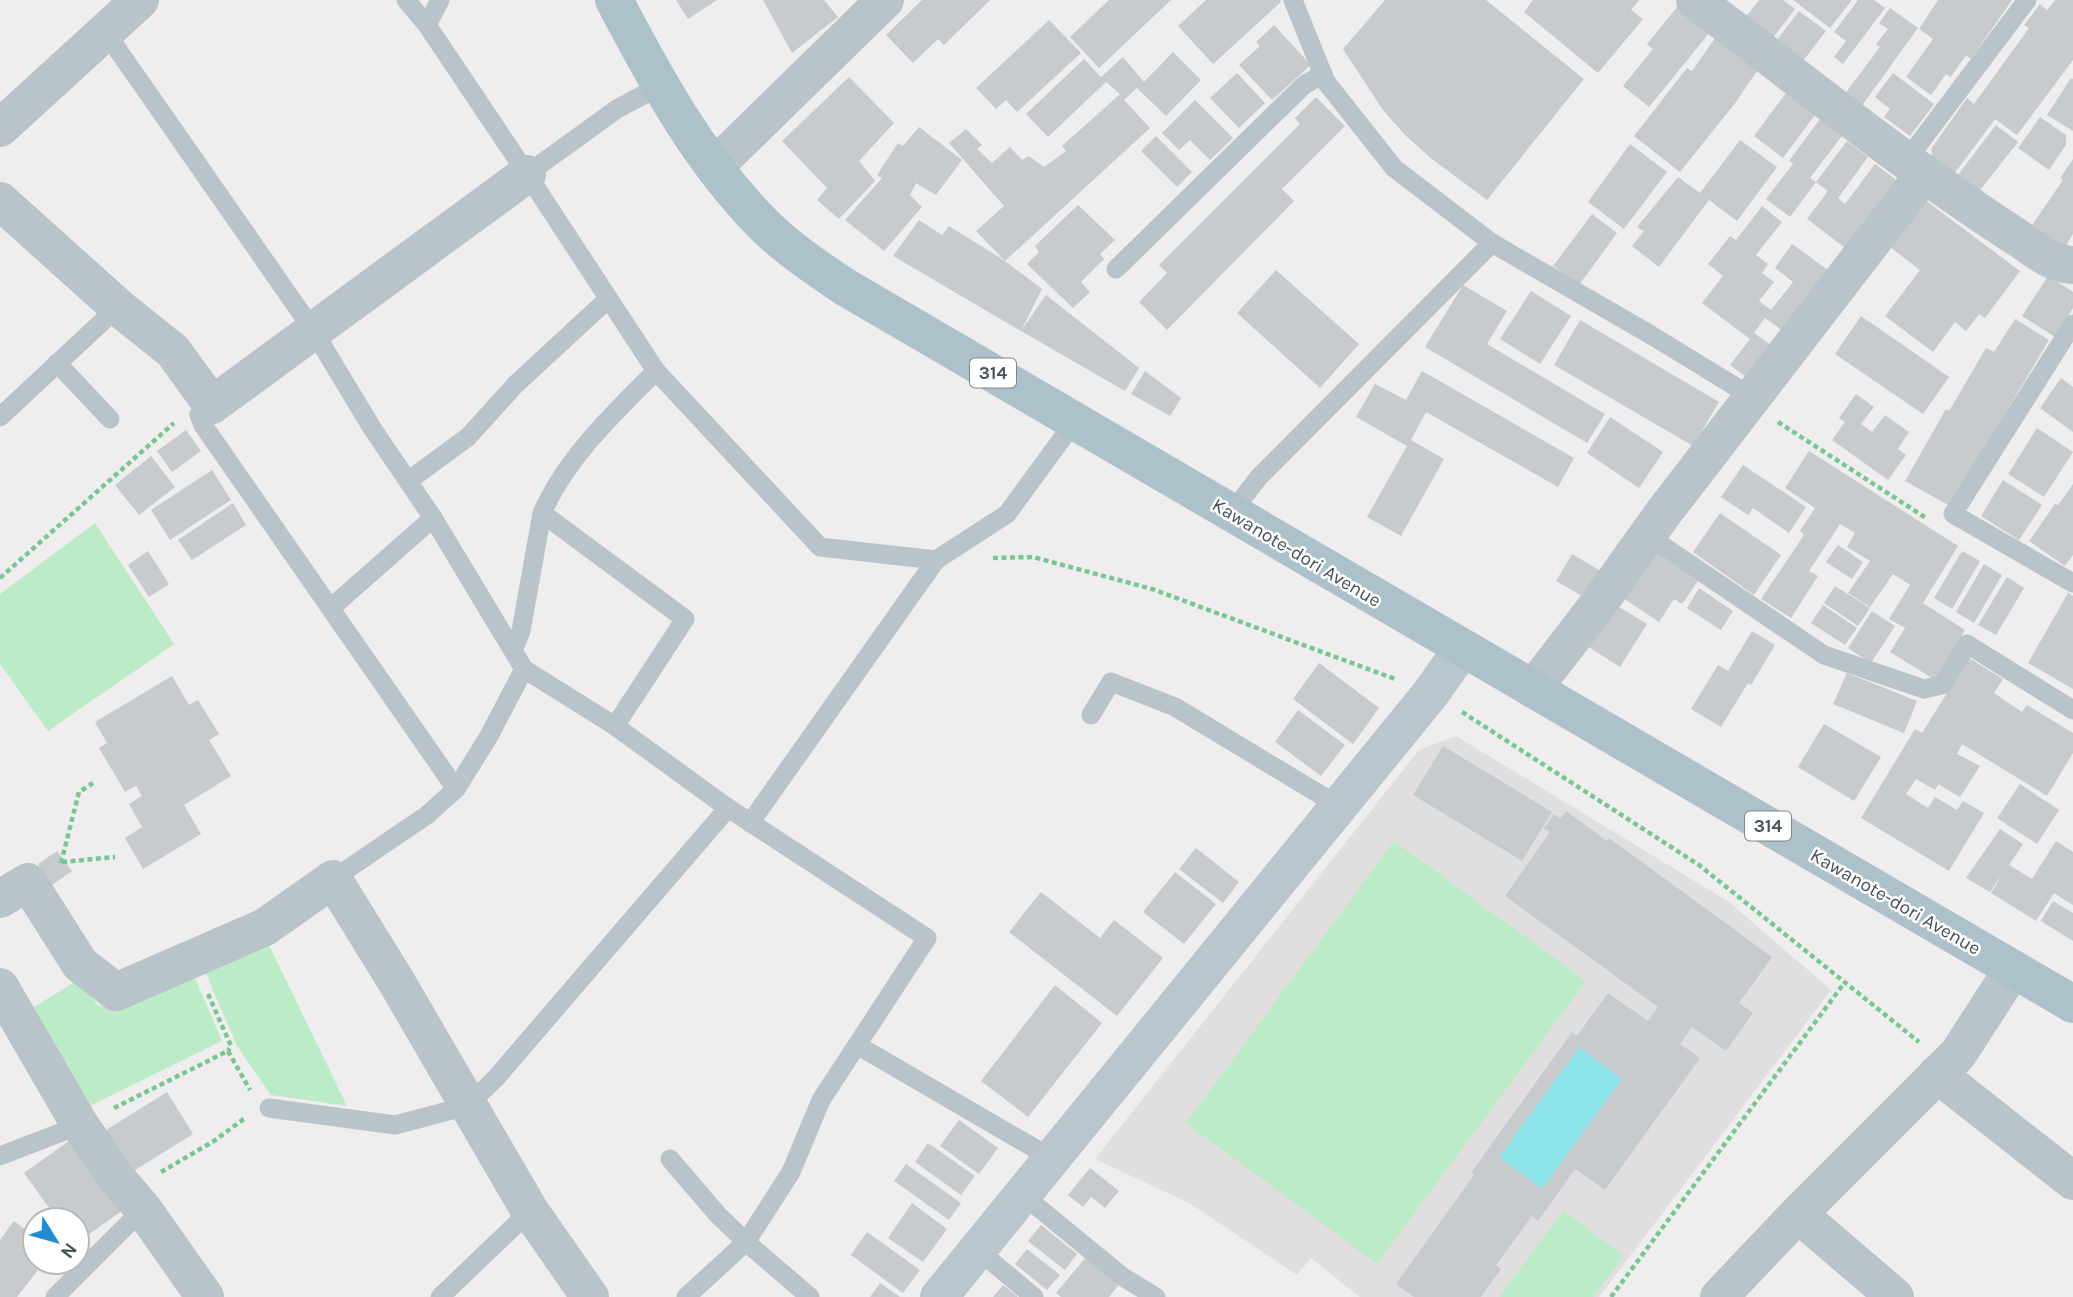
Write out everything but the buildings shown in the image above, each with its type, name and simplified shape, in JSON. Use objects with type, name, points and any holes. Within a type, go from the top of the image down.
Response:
[{"type":"main road","name":"Kawanote-dori Avenue","points":[[614,0],[660,86],[735,194],[766,228],[845,287],[2073,1004]]},
{"type":"street","points":[[0,128],[104,30],[140,0]]},
{"type":"street","points":[[715,167],[884,0]]},
{"type":"street","points":[[1715,10],[1915,167],[2047,258],[2073,265]]},
{"type":"street","points":[[1533,689],[1597,607],[1647,535],[1752,401],[1915,167]]},
{"type":"street","points":[[0,201],[118,307],[173,351],[205,410],[527,174]]},
{"type":"street","points":[[939,1297],[1431,693],[1462,649]]},
{"type":"street","points":[[15,893],[79,964],[117,992],[265,927],[333,880],[396,981],[530,1211],[590,1297]]},
{"type":"street","points":[[1719,1297],[1958,1054],[2013,970]]},
{"type":"street","points":[[0,987],[80,1125],[205,1297]]},
{"type":"street","points":[[1942,1069],[2073,1181]]},
{"type":"street","points":[[1798,1214],[1895,1297]]},
{"type":"lane","points":[[407,0],[427,25],[656,371],[820,547],[936,560]]},
{"type":"lane","points":[[427,25],[440,0]]},
{"type":"lane","points":[[1293,0],[1326,82],[1394,167],[1492,243],[1651,335],[1752,401]]},
{"type":"lane","points":[[1915,167],[2027,0]]},
{"type":"lane","points":[[104,30],[313,330],[372,428],[433,518],[524,669],[615,726],[728,808],[927,938],[821,1100],[791,1172],[746,1242],[686,1297]]},
{"type":"lane","points":[[1116,269],[1304,85],[1323,74]]},
{"type":"lane","points":[[527,174],[617,109],[660,86]]},
{"type":"lane","points":[[1231,513],[1259,477],[1492,243]]},
{"type":"lane","points":[[408,481],[468,437],[515,385],[608,299]]},
{"type":"lane","points":[[0,417],[118,307]]},
{"type":"lane","points":[[2073,324],[1953,514],[2073,583]]},
{"type":"lane","points":[[57,363],[110,419]]},
{"type":"lane","points":[[513,650],[521,631],[542,513],[547,500],[590,437],[656,371]]},
{"type":"lane","points":[[205,410],[332,607],[456,789]]},
{"type":"lane","points":[[750,822],[936,560],[1007,514],[1075,421]]},
{"type":"lane","points":[[542,513],[685,619],[615,726]]},
{"type":"lane","points":[[332,607],[433,518]]},
{"type":"lane","points":[[1647,535],[1824,655],[1924,689],[1942,685],[1967,644],[2073,710]]},
{"type":"lane","points":[[333,880],[426,815],[456,789],[489,736],[524,669]]},
{"type":"lane","points":[[1091,715],[1111,681],[1175,707],[1339,806]]},
{"type":"lane","points":[[265,1107],[395,1125],[467,1106],[504,1069],[728,808]]},
{"type":"lane","points":[[857,1045],[1053,1159]]},
{"type":"lane","points":[[0,1156],[80,1125]]},
{"type":"lane","points":[[670,1159],[718,1215],[810,1297]]},
{"type":"lane","points":[[1023,1195],[1123,1278],[1156,1297]]},
{"type":"lane","points":[[55,1297],[135,1200]]},
{"type":"lane","points":[[440,1297],[530,1211]]},
{"type":"lane","points":[[978,1250],[1034,1297]]},
{"type":"path","points":[[1752,401],[1943,529],[1953,514]]},
{"type":"path","points":[[0,578],[185,413],[205,410]]},
{"type":"path","points":[[936,560],[1033,557],[1152,589],[1431,693],[1699,864],[1845,982],[1942,1069]]},
{"type":"path","points":[[62,862],[79,792],[93,783]]},
{"type":"path","points":[[15,893],[62,862],[115,857]]},
{"type":"path","points":[[80,1125],[228,1051],[231,1046],[192,958]]},
{"type":"path","points":[[1611,1297],[1845,982]]},
{"type":"path","points":[[135,1200],[265,1107],[228,1051]]},
{"type":"shaded area","points":[[1456,736],[1729,902],[1831,990],[1599,1297],[1360,1297],[1311,1258],[1297,1275],[1191,1204],[1095,1159],[1419,750]]},
{"type":"green space","points":[[95,523],[174,644],[48,731],[0,664],[0,594]]},
{"type":"green space","points":[[1394,841],[1586,981],[1377,1264],[1186,1123]]},
{"type":"green space","points":[[267,941],[347,1106],[271,1095],[237,1046],[203,967]]},
{"type":"green space","points":[[193,973],[222,1041],[88,1107],[29,1010],[78,980],[98,1005],[114,1011]]},
{"type":"green space","points":[[1563,1211],[1624,1256],[1593,1297],[1499,1297]]},
{"type":"water","points":[[1579,1047],[1622,1079],[1542,1189],[1499,1157]]}]
